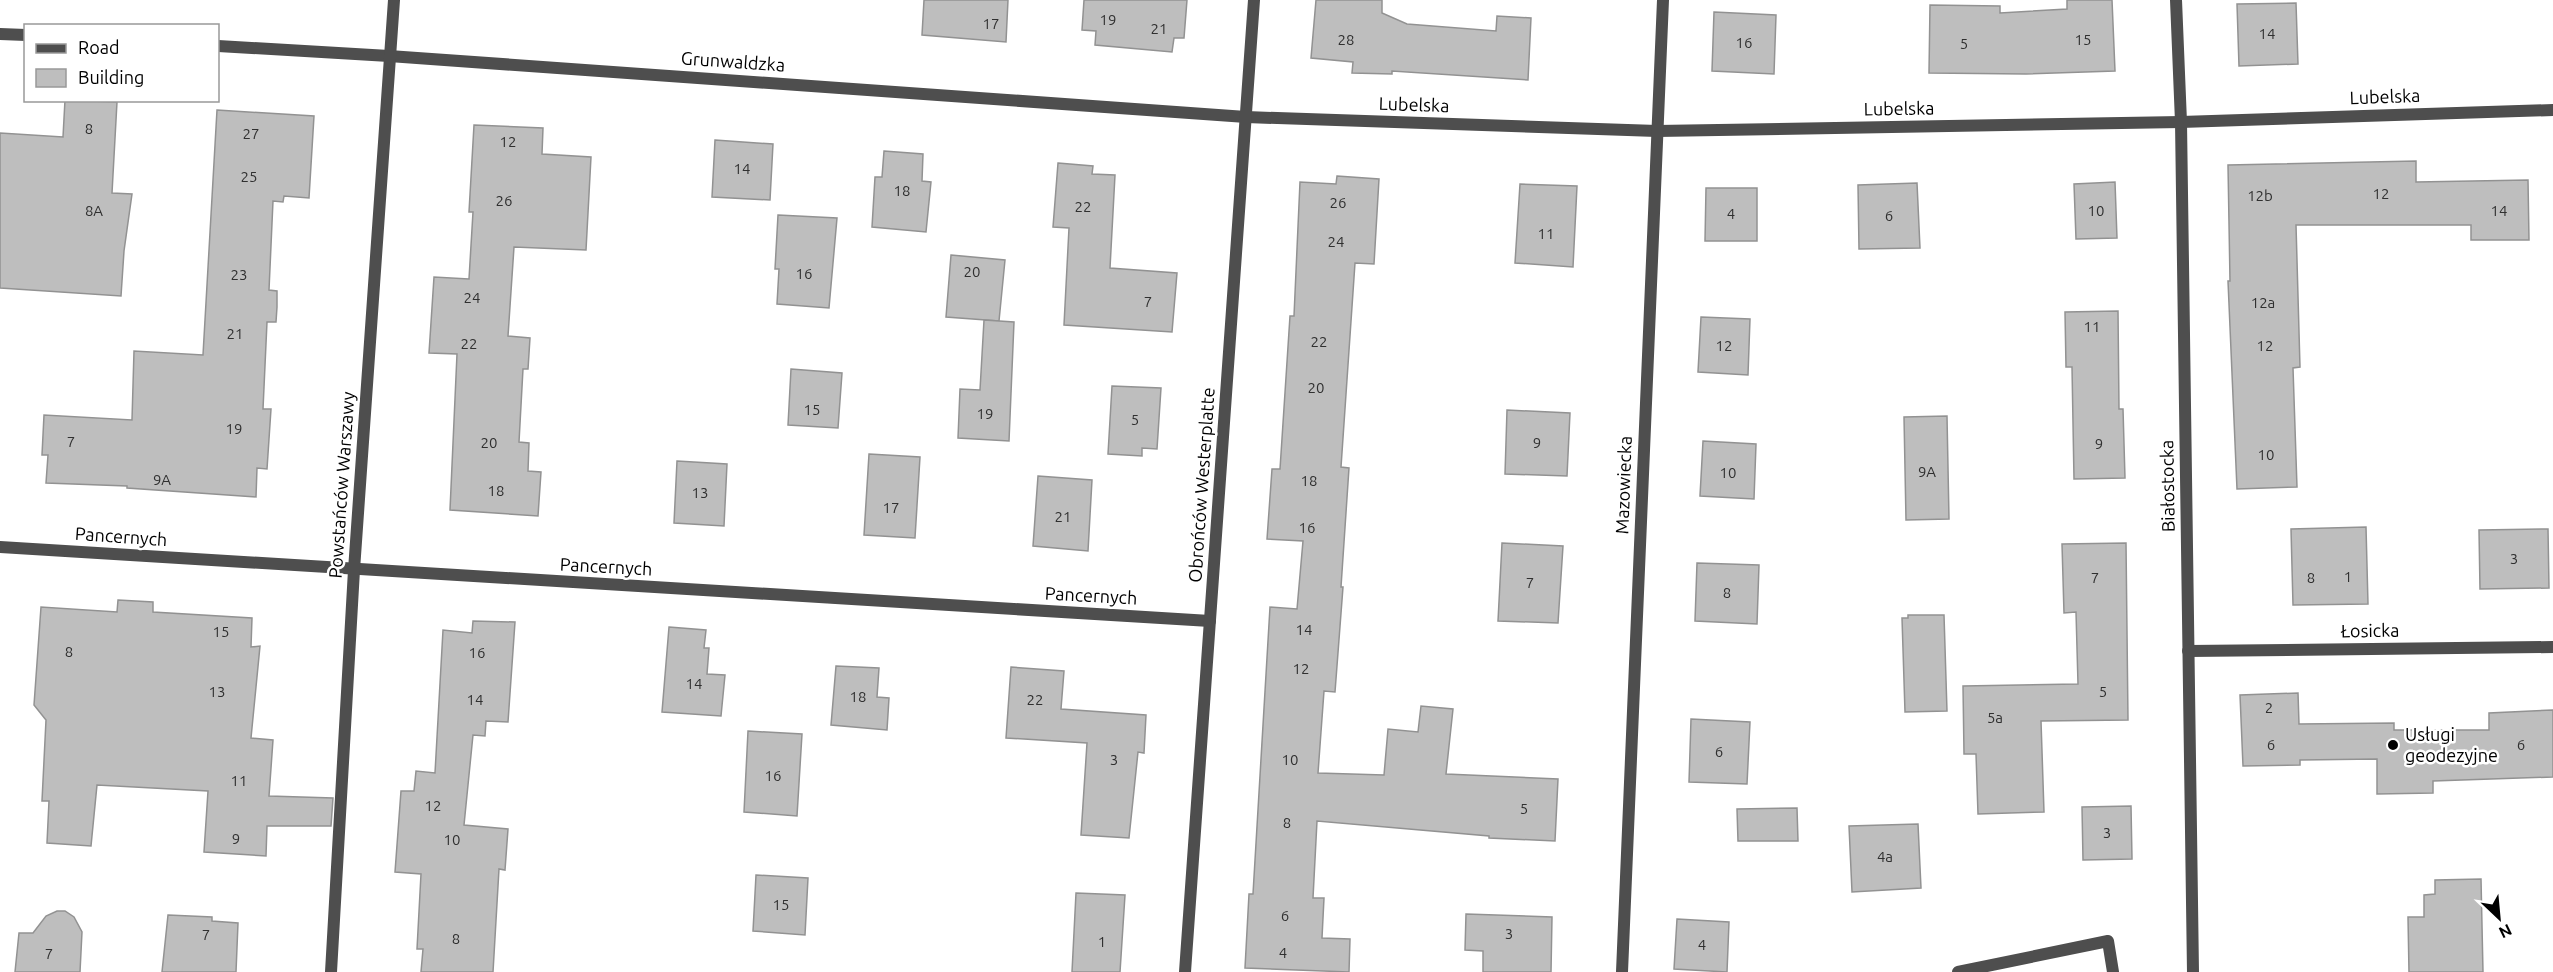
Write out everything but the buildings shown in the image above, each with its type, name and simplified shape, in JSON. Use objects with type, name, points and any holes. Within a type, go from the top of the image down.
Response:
[{"type":"street","name":"Powstańców Warszawy","points":[[332,972],[354,570],[394,0]]},
{"type":"street","name":"Obrońców Westerplatte","points":[[1185,972],[1254,0]]},
{"type":"street","name":"Mazowiecka","points":[[1622,972],[1663,0]]},
{"type":"street","name":"Białostocka","points":[[2176,0],[2181,122],[2193,972]]},
{"type":"street","points":[[0,34],[24,35]]},
{"type":"street","name":"Grunwaldzka","points":[[219,46],[1246,117]]},
{"type":"street","name":"Lubelska","points":[[1246,117],[1657,131],[2181,122],[2553,110]]},
{"type":"street","name":"Pancernych","points":[[0,547],[1210,621]]},
{"type":"street","name":"Łosicka","points":[[2188,651],[2553,647]]},
{"type":"street","points":[[1958,972],[2108,940],[2113,972]]},
{"type":"place","name":"Usługi geodezyjne","points":[[2393,745]]}]
